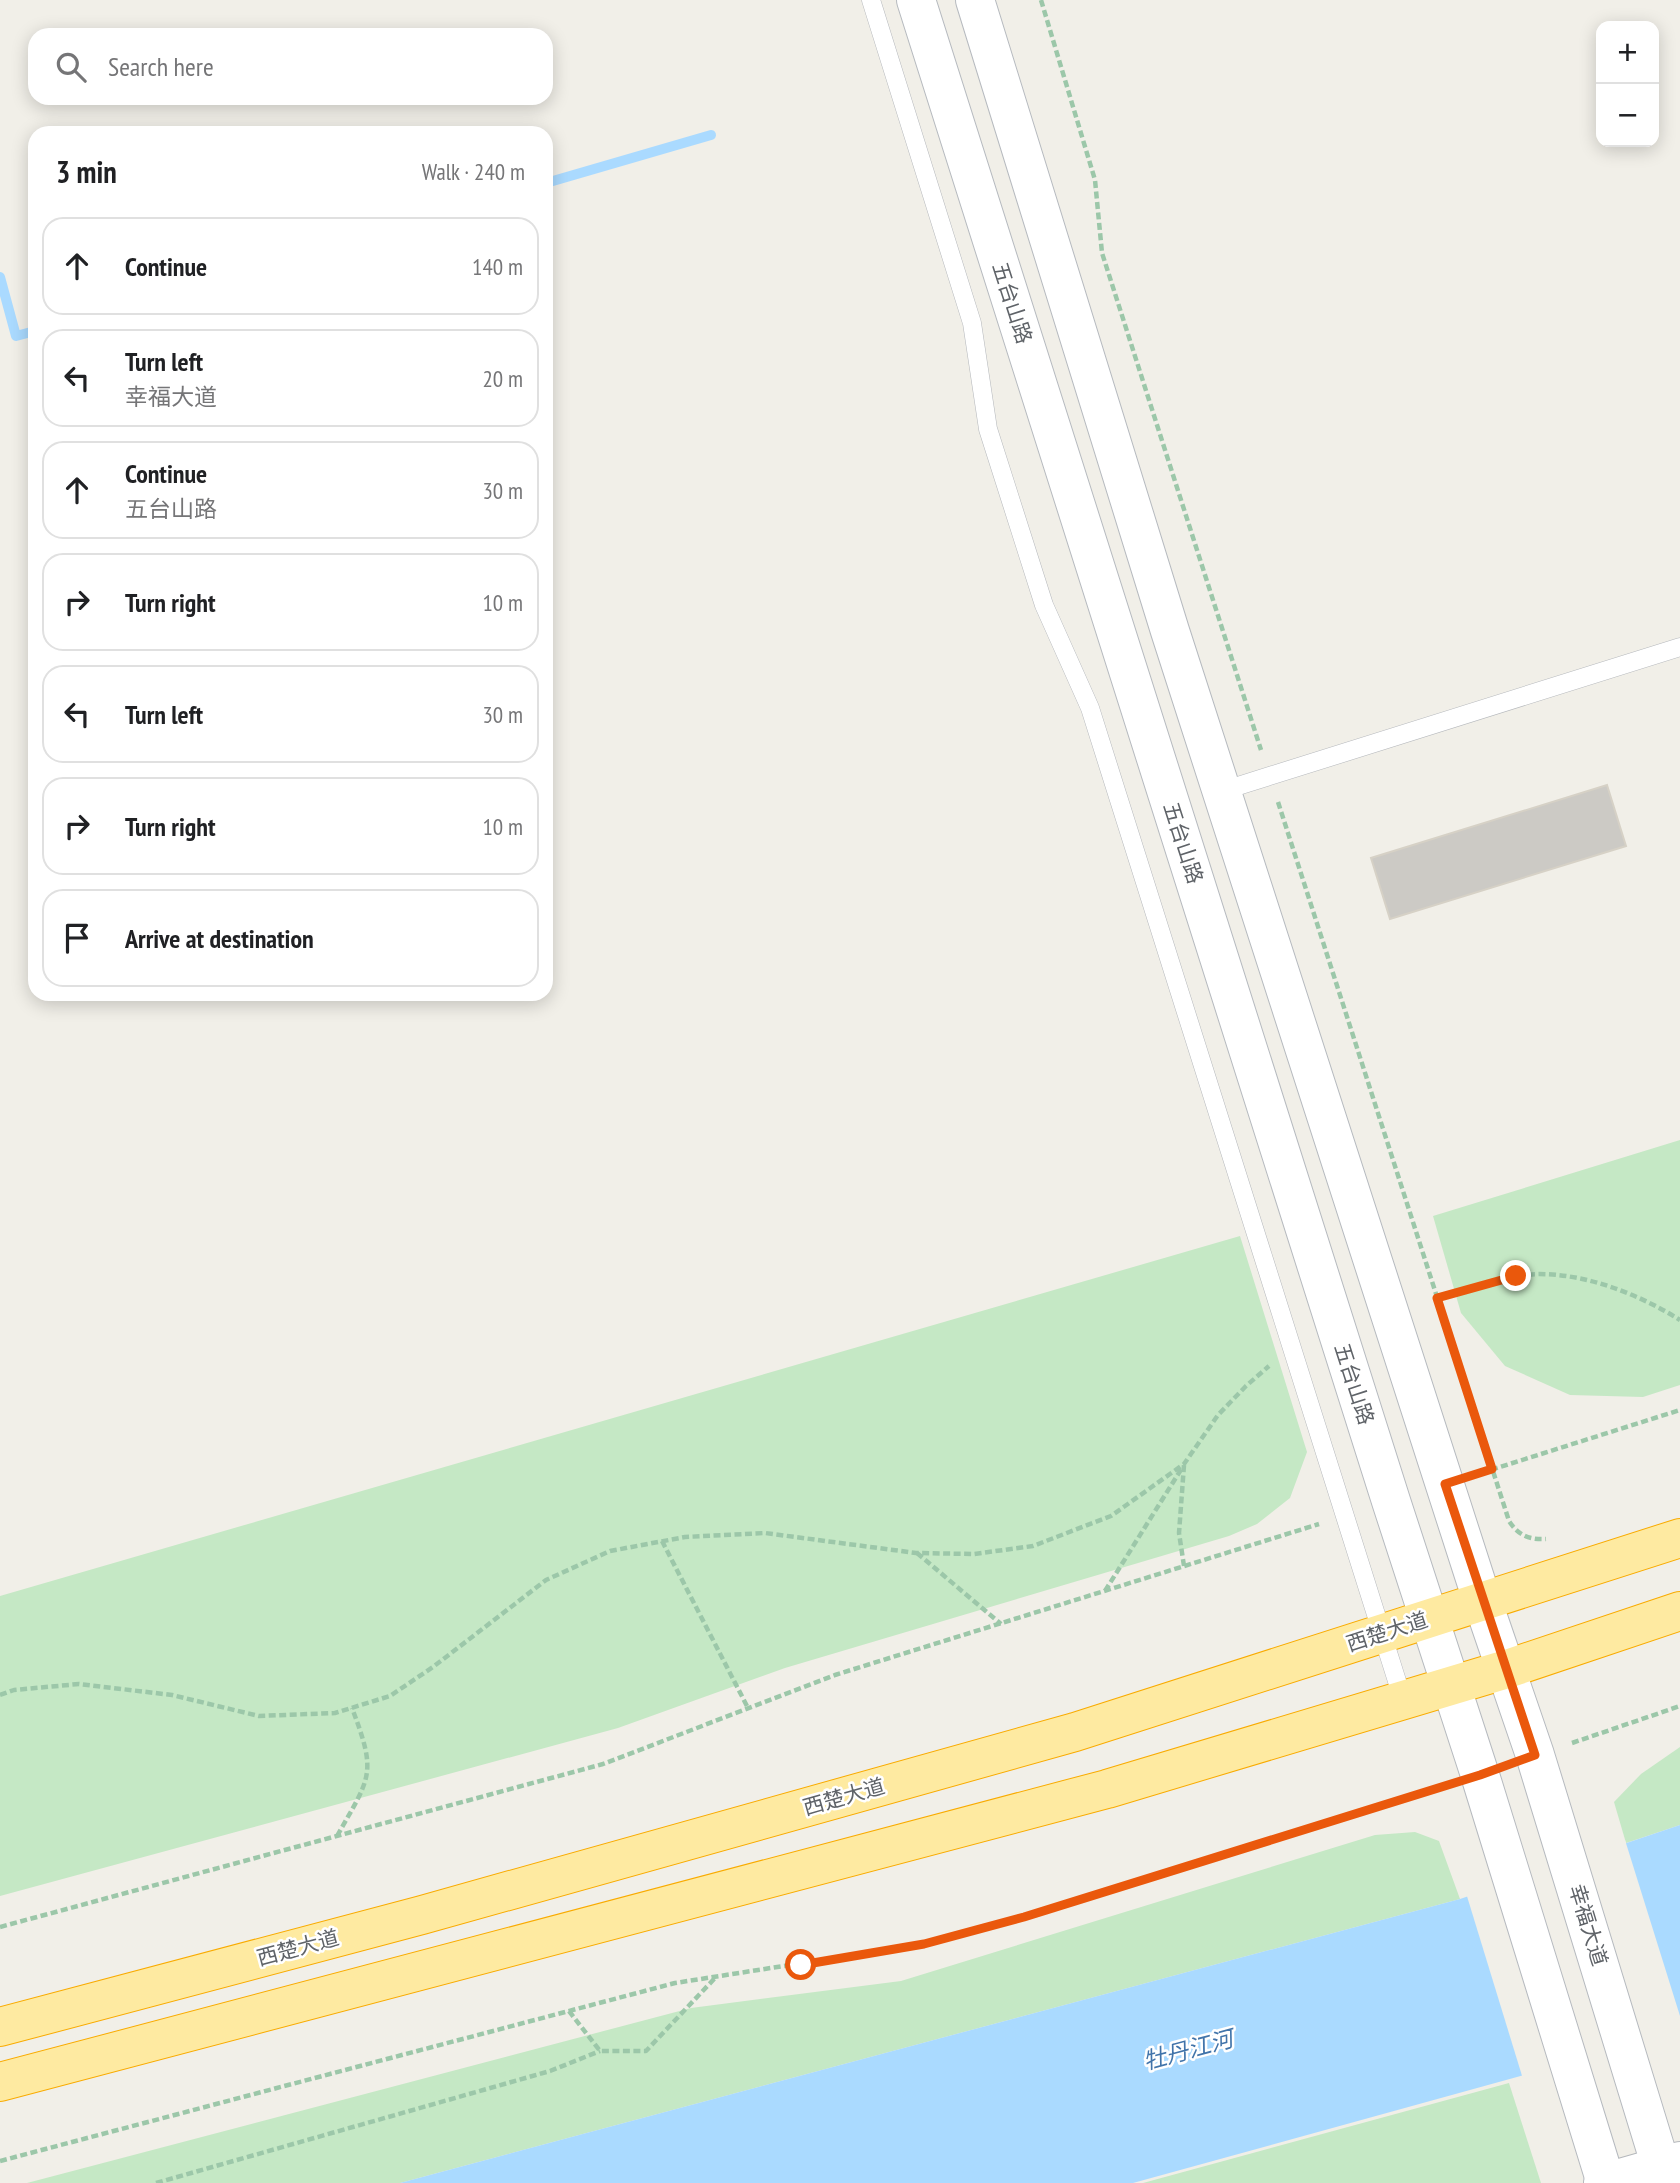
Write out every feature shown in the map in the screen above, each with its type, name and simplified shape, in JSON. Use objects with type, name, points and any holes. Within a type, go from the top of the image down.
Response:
[{"type":"highway","name":"西楚大道","points":[[0,2027],[448,1907],[1075,1732],[1680,1538]]},
{"type":"highway","points":[[0,2082],[1107,1789],[1507,1669],[1680,1611]]},
{"type":"main road","name":"五台山路","points":[[916,0],[1428,1619],[1452,1685]]},
{"type":"main road","points":[[975,0],[1170,631],[1482,1600],[1507,1669]]},
{"type":"main road","name":"幸福大道","points":[[1507,1669],[1669,2170]]},
{"type":"main road","points":[[1452,1685],[1605,2183],[1669,2170]]},
{"type":"lane","points":[[872,0],[972,323],[988,429],[1044,605],[1090,709],[1404,1700]]},
{"type":"lane","points":[[1222,791],[1680,647]]},
{"type":"path","points":[[1041,0],[1095,180],[1102,253],[1508,1521],[1517,1534],[1537,1539],[1553,1538]]},
{"type":"path","points":[[1437,1298],[1516,1276],[1560,1276],[1620,1288],[1680,1320]]},
{"type":"path","points":[[1105,1591],[1184,1464],[1218,1415],[1262,1370],[1294,1352]]},
{"type":"path","points":[[1445,1484],[1680,1410]]},
{"type":"path","points":[[0,1695],[14,1690],[79,1684],[172,1695],[259,1716],[335,1713],[390,1696],[433,1667],[546,1580],[610,1551],[685,1537],[765,1532],[916,1553],[974,1554],[1033,1545],[1111,1516],[1184,1464]]},
{"type":"path","points":[[1184,1464],[1179,1533],[1184,1566]]},
{"type":"path","points":[[0,1927],[603,1764],[835,1675],[1346,1515]]},
{"type":"path","points":[[662,1541],[748,1709]]},
{"type":"path","points":[[916,1553],[1001,1624]]},
{"type":"path","points":[[1535,1755],[1680,1706]]},
{"type":"path","points":[[337,1836],[364,1789],[369,1771],[367,1747],[352,1708]]},
{"type":"path","points":[[0,2161],[675,1983],[924,1944],[1024,1917],[1480,1775]]},
{"type":"path","points":[[156,2183],[550,2071],[600,2051],[646,2050],[716,1978]]},
{"type":"path","points":[[569,2011],[600,2051]]},
{"type":"green space","points":[[1680,1140],[1680,1385],[1643,1397],[1570,1395],[1505,1366],[1461,1313],[1433,1216]]},
{"type":"green space","points":[[1240,1236],[1307,1452],[1290,1498],[1257,1524],[1229,1536],[785,1668],[618,1728],[0,1896],[0,1596]]},
{"type":"green space","points":[[1680,1747],[1680,1825],[1626,1843],[1614,1802],[1641,1774]]},
{"type":"green space","points":[[1415,1832],[1439,1841],[1460,1899],[400,2183],[27,2183],[691,2008],[901,1981],[1375,1835]]},
{"type":"green space","points":[[1509,2083],[1541,2183],[1143,2183]]},
{"type":"water","name":"牡丹江河","points":[[1680,1825],[1680,2032],[1133,2183],[400,2183],[1460,1899]]},
{"type":"pier","points":[[1625,1840],[1680,2016],[1680,2035],[1523,2079],[1466,1893]]},
{"type":"building","points":[[1607,785],[1626,846],[1390,919],[1371,858]]},
{"type":"waterway","points":[[553,181],[711,135]]},
{"type":"waterway","points":[[0,277],[16,336],[28,333]]},
{"type":"route","points":[[801,1965],[924,1944],[1024,1917],[1480,1775],[1535,1755],[1445,1484],[1492,1469],[1437,1298],[1516,1276]]}]
